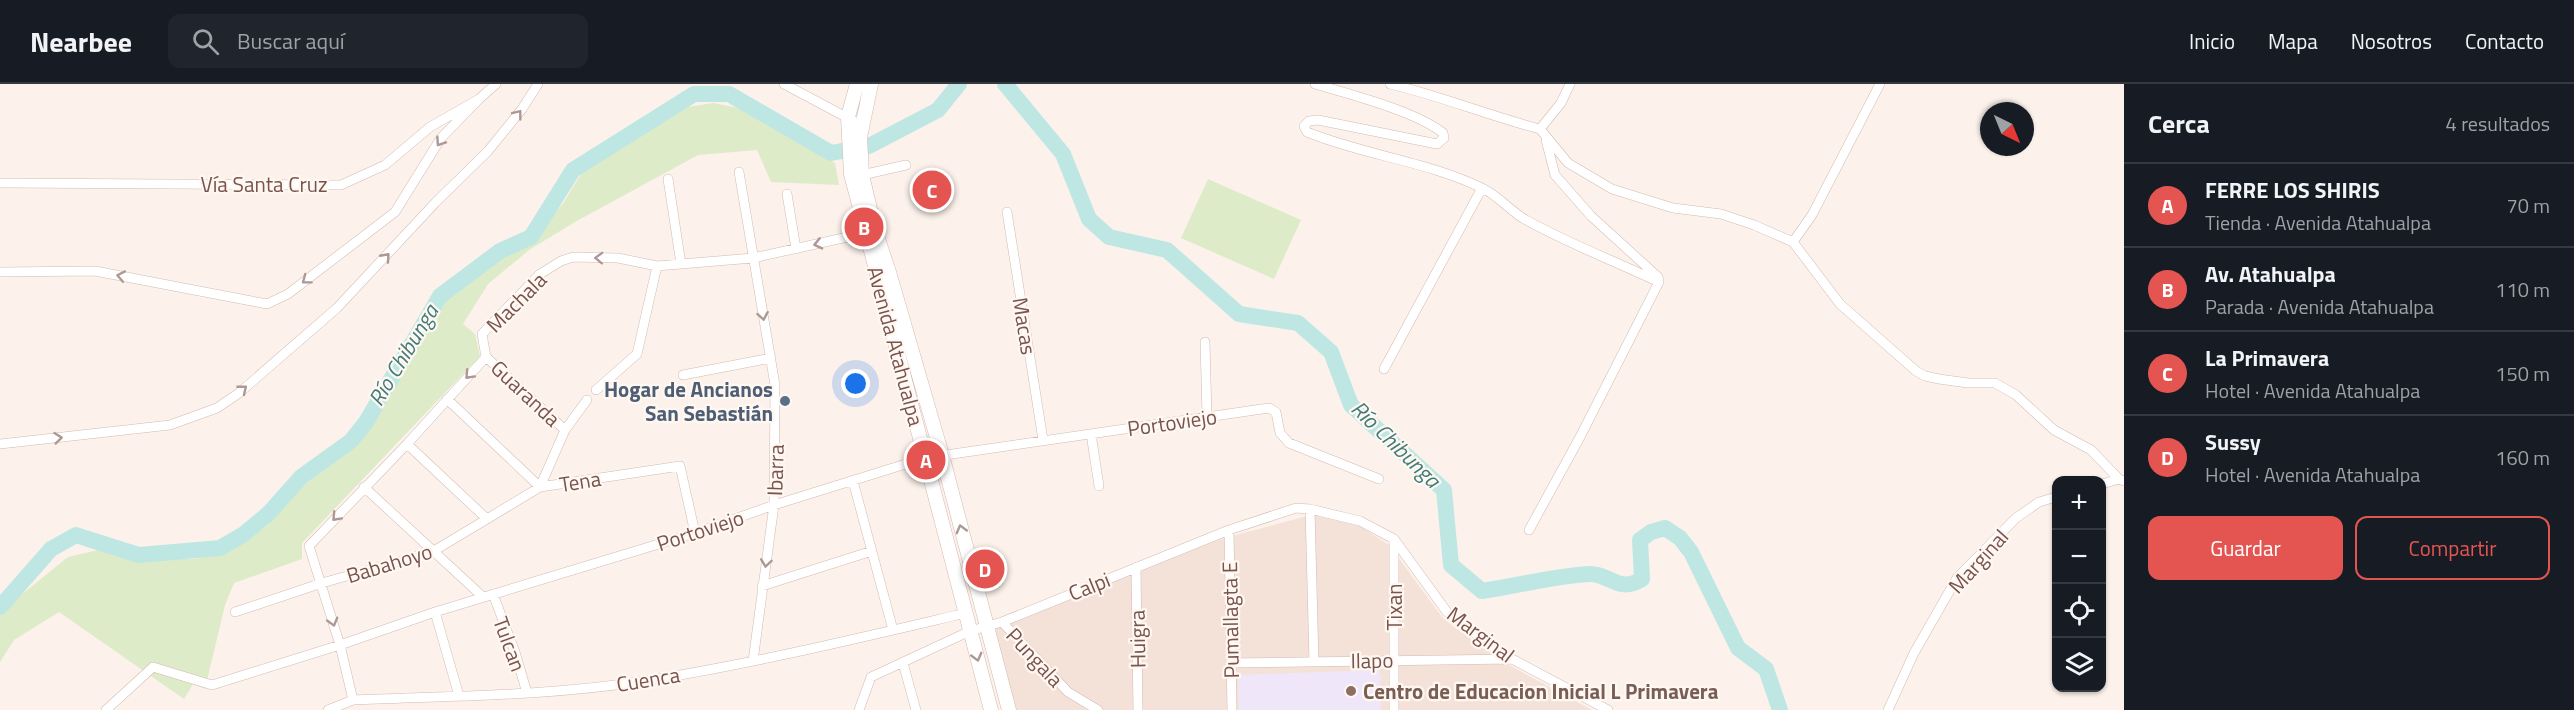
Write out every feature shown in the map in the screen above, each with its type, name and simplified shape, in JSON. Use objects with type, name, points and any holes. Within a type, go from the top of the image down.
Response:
[{"type":"main road","name":"Avenida Atahualpa","points":[[856,132],[848,117],[857,84]]},
{"type":"main road","name":"Avenida Atahualpa","points":[[871,84],[856,132],[858,174],[925,458],[991,710]]},
{"type":"main road","name":"Avenida Atahualpa","points":[[870,232],[889,272],[942,455],[1009,710]]},
{"type":"street","name":"Vía Santa Cruz","points":[[0,183],[341,185],[385,165],[430,127],[479,99],[496,84]]},
{"type":"street","points":[[0,444],[170,425],[217,408],[239,393],[337,308],[435,203],[488,151],[522,109],[538,84]]},
{"type":"street","points":[[784,84],[848,117]]},
{"type":"street","points":[[1315,84],[1395,110],[1437,128],[1443,133],[1444,138],[1437,144],[1318,120],[1309,121],[1304,126],[1307,132],[1430,169],[1482,188],[1502,200],[1523,218],[1659,282]]},
{"type":"street","points":[[1390,84],[1437,95],[1496,117],[1540,129],[1568,163],[1612,189],[1673,208],[1721,214],[1793,242],[1840,304],[1916,371],[1925,376],[1940,379],[1968,383],[1995,383],[2016,395],[2054,430],[2091,450],[2121,480]]},
{"type":"street","points":[[1540,129],[1561,103],[1570,84]]},
{"type":"street","points":[[1793,242],[1812,215],[1880,84]]},
{"type":"street","points":[[0,272],[95,271],[267,304],[288,294],[395,212],[441,138],[479,99]]},
{"type":"street","points":[[1529,530],[1580,437],[1659,282],[1658,277],[1591,216],[1555,175],[1546,137]]},
{"type":"street","points":[[858,174],[906,165]]},
{"type":"street","name":"Ibarra","points":[[739,172],[775,385],[774,505],[753,661]]},
{"type":"street","points":[[668,179],[681,264]]},
{"type":"street","points":[[1384,369],[1482,188]]},
{"type":"street","points":[[787,194],[796,249]]},
{"type":"street","name":"Macas","points":[[1007,212],[1043,440]]},
{"type":"street","name":"Machala","points":[[353,700],[340,645],[309,546],[407,444],[486,357],[482,334],[540,274],[561,261],[573,257],[618,258],[657,266],[753,258],[870,232]]},
{"type":"street","points":[[596,390],[637,354],[657,266]]},
{"type":"street","points":[[1205,342],[1207,417]]},
{"type":"street","name":"Guaranda","points":[[486,357],[565,430]]},
{"type":"street","points":[[683,375],[771,358]]},
{"type":"street","name":"Tena","points":[[447,399],[540,487],[680,466],[695,533]]},
{"type":"street","points":[[540,487],[565,430],[586,400]]},
{"type":"street","name":"Portoviejo","points":[[106,710],[153,667],[212,685],[340,645],[435,612],[695,533],[774,505],[925,458],[1273,408],[1283,439],[1378,479]]},
{"type":"street","points":[[1091,434],[1099,486]]},
{"type":"street","points":[[407,444],[487,519]]},
{"type":"street","points":[[2106,483],[2121,480]]},
{"type":"street","points":[[853,481],[893,630]]},
{"type":"street","name":"Tulcan","points":[[364,487],[483,597]]},
{"type":"street","name":"Babahoyo","points":[[235,612],[322,583],[432,552],[540,487]]},
{"type":"street","name":"Marginal","points":[[1888,710],[1914,653],[1960,573],[2022,513],[2039,502],[2052,498]]},
{"type":"street","name":"Calpi","points":[[859,710],[872,677],[970,631],[1002,622],[1228,530],[1296,508],[1310,508]]},
{"type":"street","points":[[1310,508],[1314,662]]},
{"type":"street","name":"Marginal","points":[[1310,508],[1360,521],[1394,539],[1447,612],[1512,659],[1608,710]]},
{"type":"street","name":"Pumallagta E","points":[[1228,530],[1232,710]]},
{"type":"street","name":"Tixan","points":[[1394,539],[1394,710]]},
{"type":"street","points":[[762,586],[872,551]]},
{"type":"street","name":"Huigra","points":[[1136,567],[1138,710]]},
{"type":"street","name":"Tulcan","points":[[493,594],[515,652],[527,693]]},
{"type":"street","points":[[435,612],[459,696]]},
{"type":"street","name":"Cuenca","points":[[328,710],[353,700],[527,693],[643,681],[753,661],[966,613]]},
{"type":"street","name":"Pungala","points":[[1002,622],[1068,692],[1098,710]]},
{"type":"street","name":"Ilapo","points":[[1231,663],[1512,659]]},
{"type":"street","points":[[903,663],[916,710]]},
{"type":"shaded area","points":[[1315,514],[1358,525],[1389,545],[1442,617],[1454,627],[1509,665],[1592,710],[1013,710],[992,630],[1221,539]]},
{"type":"shaded area","points":[[1380,670],[1381,710],[1239,710],[1238,675]]},
{"type":"green space","points":[[713,103],[749,110],[794,135],[835,163],[839,185],[771,182],[757,150],[698,155],[575,222],[529,250],[488,284],[463,324],[475,334],[480,356],[302,543],[302,559],[234,583],[225,605],[205,689],[193,684],[184,699],[59,612],[14,640],[0,662],[0,612],[68,557],[102,549],[153,558],[195,559],[229,550],[267,526],[297,491],[345,452],[374,420],[451,292],[547,223],[564,202],[582,172],[688,107]]},
{"type":"green space","points":[[1208,179],[1301,220],[1274,279],[1181,238]]},
{"type":"waterway","name":"Río Chibunga","points":[[0,607],[51,549],[76,535],[139,555],[220,548],[244,534],[269,513],[301,477],[351,441],[366,422],[440,296],[500,251],[531,237],[573,170],[694,94],[729,94],[831,153],[869,146],[938,110],[959,84]]},
{"type":"waterway","name":"Río Chibunga","points":[[1005,84],[1063,154],[1089,219],[1109,237],[1167,250],[1239,314],[1298,323],[1331,352],[1351,405],[1444,490],[1451,565],[1482,591],[1589,574],[1603,576],[1620,584],[1634,583],[1642,579],[1640,540],[1651,532],[1665,528],[1680,538],[1691,552],[1738,648],[1766,669],[1780,710]]},
{"type":"place","name":"La Primavera","points":[[932,190]]},
{"type":"place","name":"Av. Atahualpa","points":[[864,227]]},
{"type":"place","name":"Hogar de Ancianos San Sebastián","points":[[785,401]]},
{"type":"place","name":"FERRE LOS SHIRIS","points":[[926,460]]},
{"type":"place","name":"Sussy","points":[[985,569]]},
{"type":"place","name":"Centro de Educacion Inicial L Primavera","points":[[1351,691]]}]
